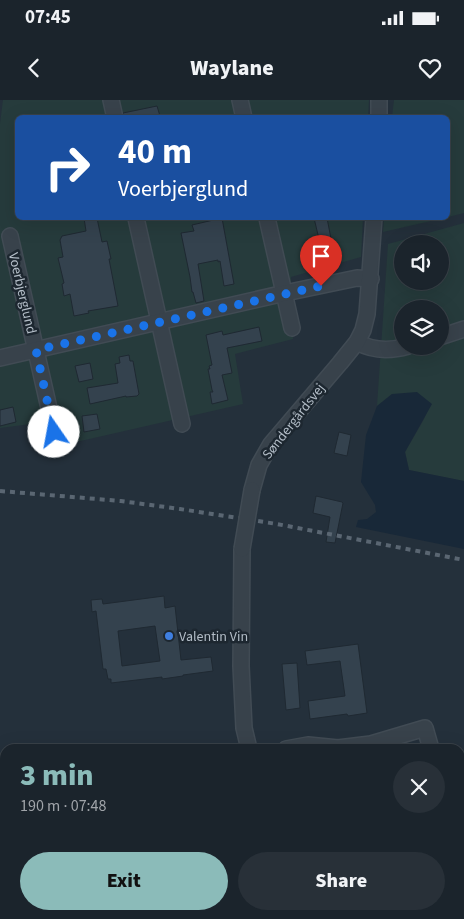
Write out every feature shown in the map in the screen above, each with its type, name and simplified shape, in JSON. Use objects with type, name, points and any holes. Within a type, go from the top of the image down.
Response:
[{"type":"street","points":[[111,100],[114,115]]},
{"type":"street","points":[[240,100],[243,115]]},
{"type":"street","points":[[379,100],[379,115]]},
{"type":"street","points":[[136,220],[182,424]]},
{"type":"street","points":[[267,220],[292,328]]},
{"type":"street","name":"Søndergårdsvej","points":[[248,744],[244,728],[241,666],[242,549],[252,490],[259,465],[271,444],[357,342],[363,330],[368,314],[374,220]]},
{"type":"street","name":"Voerbjerglund","points":[[10,236],[58,448]]},
{"type":"street","name":"Voerbjerglund","points":[[0,358],[285,293],[357,278],[371,279]]},
{"type":"street","points":[[449,334],[464,329]]},
{"type":"street","points":[[357,342],[385,350],[394,349]]},
{"type":"street","points":[[370,744],[425,728],[430,744]]},
{"type":"green space","points":[[3,100],[369,100],[368,115],[15,115],[15,220],[363,220],[361,257],[291,277],[293,339],[235,354],[243,404],[41,450],[31,424],[0,428],[0,124]]},
{"type":"green space","points":[[394,100],[464,100],[464,213],[450,216],[450,115],[392,115]]},
{"type":"green space","points":[[384,220],[435,220],[383,232]]},
{"type":"green space","points":[[464,223],[464,481],[409,470],[405,452],[431,403],[392,394],[377,406],[388,244],[394,242],[394,290],[449,290],[449,235],[421,235]]},
{"type":"water","points":[[417,392],[432,404],[405,452],[409,470],[464,481],[464,549],[356,527],[358,520],[367,519],[376,512],[375,505],[361,482],[366,435],[377,406],[392,394]]},
{"type":"building","points":[[157,106],[160,115],[123,115],[123,113]]},
{"type":"building","points":[[84,220],[97,220],[102,242],[107,241],[118,306],[88,311],[89,313],[74,316],[70,294],[64,296],[62,284],[64,283],[58,258],[63,257],[60,240],[62,236],[86,231]]},
{"type":"building","points":[[222,220],[234,284],[224,286],[220,261],[198,264],[204,301],[196,303],[192,292],[181,233],[194,231],[192,225]]},
{"type":"building","points":[[314,220],[327,220],[334,254],[323,256]]},
{"type":"building","points":[[259,327],[262,341],[227,348],[232,373],[222,375],[228,400],[212,404],[210,392],[213,392],[208,369],[212,365],[206,335],[222,331],[223,335]]},
{"type":"building","points":[[129,355],[130,361],[133,361],[139,394],[137,396],[126,396],[90,404],[87,388],[118,383],[115,364],[120,363],[119,357]]},
{"type":"building","points":[[90,363],[93,379],[79,382],[75,366]]},
{"type":"building","points":[[13,407],[16,422],[0,426],[0,410]]},
{"type":"building","points":[[97,414],[100,429],[84,432],[82,416]]},
{"type":"building","points":[[339,432],[351,435],[347,456],[334,453]]},
{"type":"building","points":[[316,496],[343,503],[335,543],[326,542],[330,517],[313,513]]},
{"type":"building","points":[[164,596],[165,608],[175,606],[181,660],[211,657],[213,671],[162,679],[162,677],[111,683],[106,669],[103,669],[96,611],[92,612],[91,600],[102,599],[103,604]],"holes":[[[155,626],[160,661],[122,666],[118,631]]]},
{"type":"building","points":[[358,644],[367,713],[310,719],[308,701],[345,696],[340,661],[307,665],[305,651]]},
{"type":"building","points":[[297,663],[300,708],[286,710],[282,664]]},
{"type":"railway","points":[[0,491],[121,501],[180,509],[277,524],[464,560]]},
{"type":"place","name":"Valentin Vin","points":[[169,636]]},
{"type":"route","points":[[54,432],[36,350],[321,286]]}]
